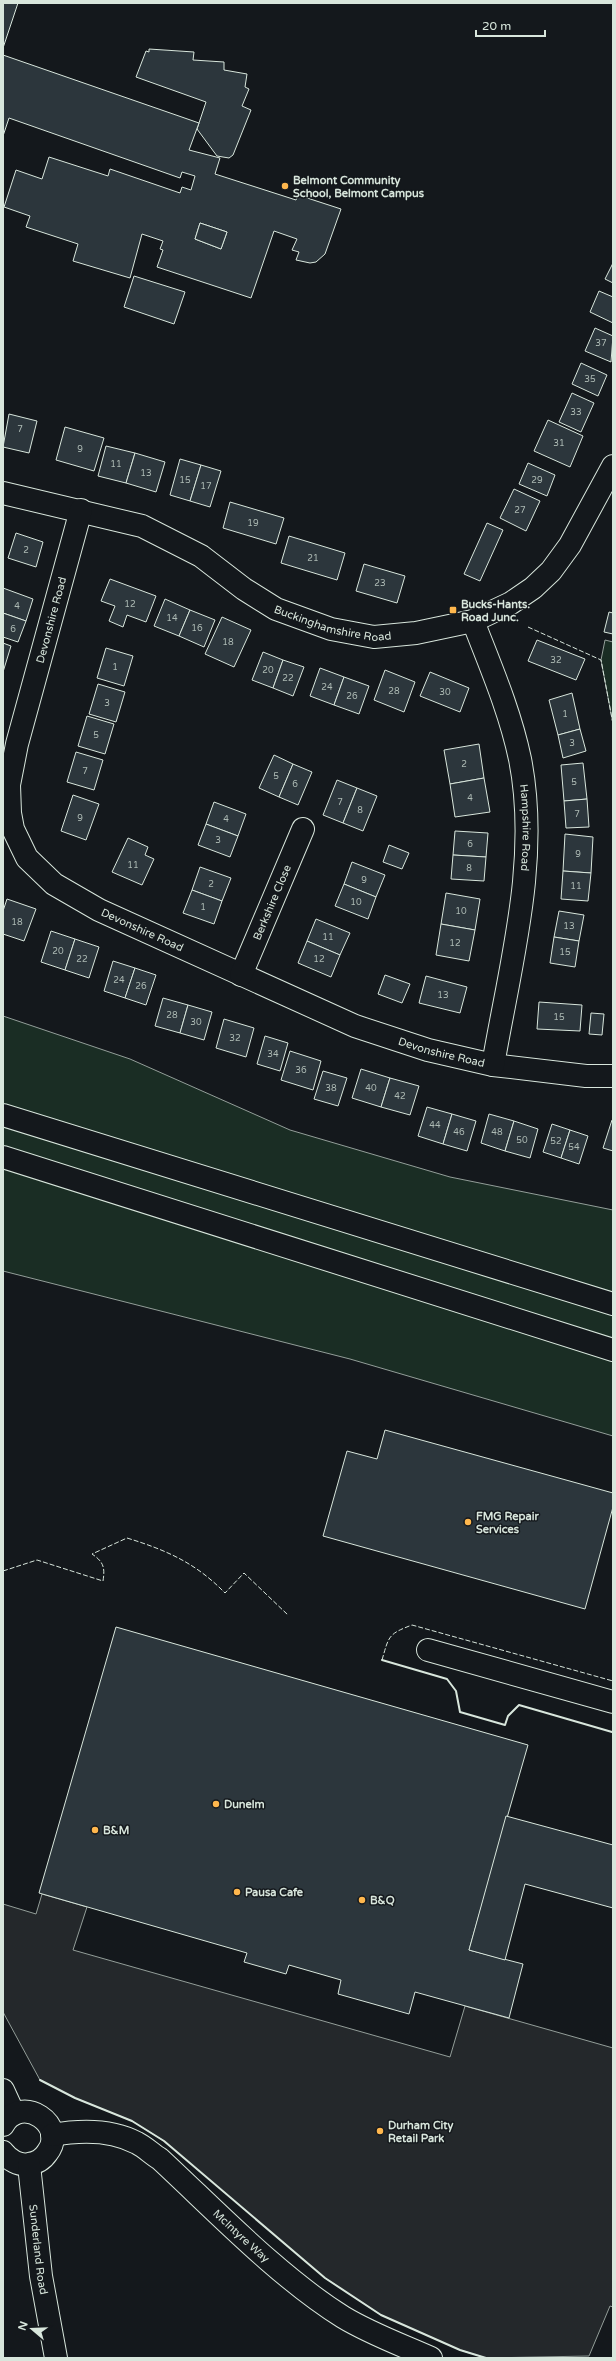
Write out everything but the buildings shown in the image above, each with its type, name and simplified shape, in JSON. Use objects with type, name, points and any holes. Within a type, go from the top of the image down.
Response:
[{"type":"main road","name":"Buckinghamshire Road","points":[[3,493],[81,510],[142,526],[201,556],[244,589],[276,609],[332,629],[374,637],[416,633],[473,621],[512,603],[533,588],[551,571],[583,525],[613,466]]},
{"type":"main road","name":"Devonshire Road","points":[[81,510],[17,744],[9,785],[6,814],[27,858],[54,884],[99,910],[355,1026],[428,1050],[493,1065],[586,1076],[613,1076]]},
{"type":"main road","name":"Hampshire Road","points":[[473,621],[498,686],[520,758],[526,814],[525,881],[493,1065]]},
{"type":"main road","name":"Berkshire Close","points":[[241,975],[303,829]]},
{"type":"main road","points":[[3,1115],[613,1304]]},
{"type":"main road","points":[[3,1157],[613,1350]]},
{"type":"main road","points":[[428,1650],[613,1702]]},
{"type":"main road","points":[[3,2090],[8,2119],[23,2111],[38,2114],[49,2125],[52,2135],[52,2143],[47,2154],[37,2162],[29,2165],[13,2161],[3,2152]]},
{"type":"main road","name":"McIntyre Way","points":[[52,2135],[76,2130],[100,2132],[137,2143],[160,2160],[284,2272],[343,2316],[431,2358]]},
{"type":"main road","name":"Sunderland Road","points":[[29,2165],[41,2276],[56,2358]]},
{"type":"green space","points":[[605,640],[613,642],[613,724],[601,660]]},
{"type":"green space","points":[[3,1016],[130,1059],[290,1130],[450,1177],[613,1210],[613,1436],[350,1359],[3,1271]]},
{"type":"shaded area","name":"Durham City Retail Park","points":[[42,1894],[87,1907],[73,1950],[450,2057],[465,2006],[613,2048],[613,2307],[610,2306],[589,2356],[486,2358],[460,2350],[381,2315],[325,2278],[164,2141],[132,2121],[75,2098],[40,2080],[3,2012],[3,1904],[36,1914]]},
{"type":"fence","points":[[528,627],[601,660],[613,724]]},
{"type":"fence","points":[[3,1571],[37,1560],[103,1581],[103,1566],[92,1554],[127,1538],[155,1547],[180,1559],[203,1573],[225,1593],[244,1573],[288,1615]]},
{"type":"fence","points":[[382,1660],[386,1646],[391,1637],[398,1631],[412,1625],[613,1681]]},
{"type":"wall","points":[[382,1660],[447,1679],[456,1691],[460,1712],[505,1725],[508,1716],[519,1705],[612,1732]]},
{"type":"wall","points":[[40,2080],[75,2098],[132,2121],[164,2141],[325,2278],[381,2315],[460,2350],[486,2358]]},
{"type":"place","name":"Belmont Community School, Belmont Campus","points":[[285,186]]},
{"type":"place","name":"Bucks-Hants. Road Junc.","points":[[453,610]]},
{"type":"place","name":"FMG Repair Services","points":[[468,1522]]},
{"type":"place","name":"Dunelm","points":[[216,1804]]},
{"type":"place","name":"B&M","points":[[95,1830]]},
{"type":"place","name":"Pausa Cafe","points":[[237,1892]]},
{"type":"place","name":"B&Q","points":[[362,1900]]},
{"type":"place","name":"Durham City Retail Park","points":[[380,2131]]}]
